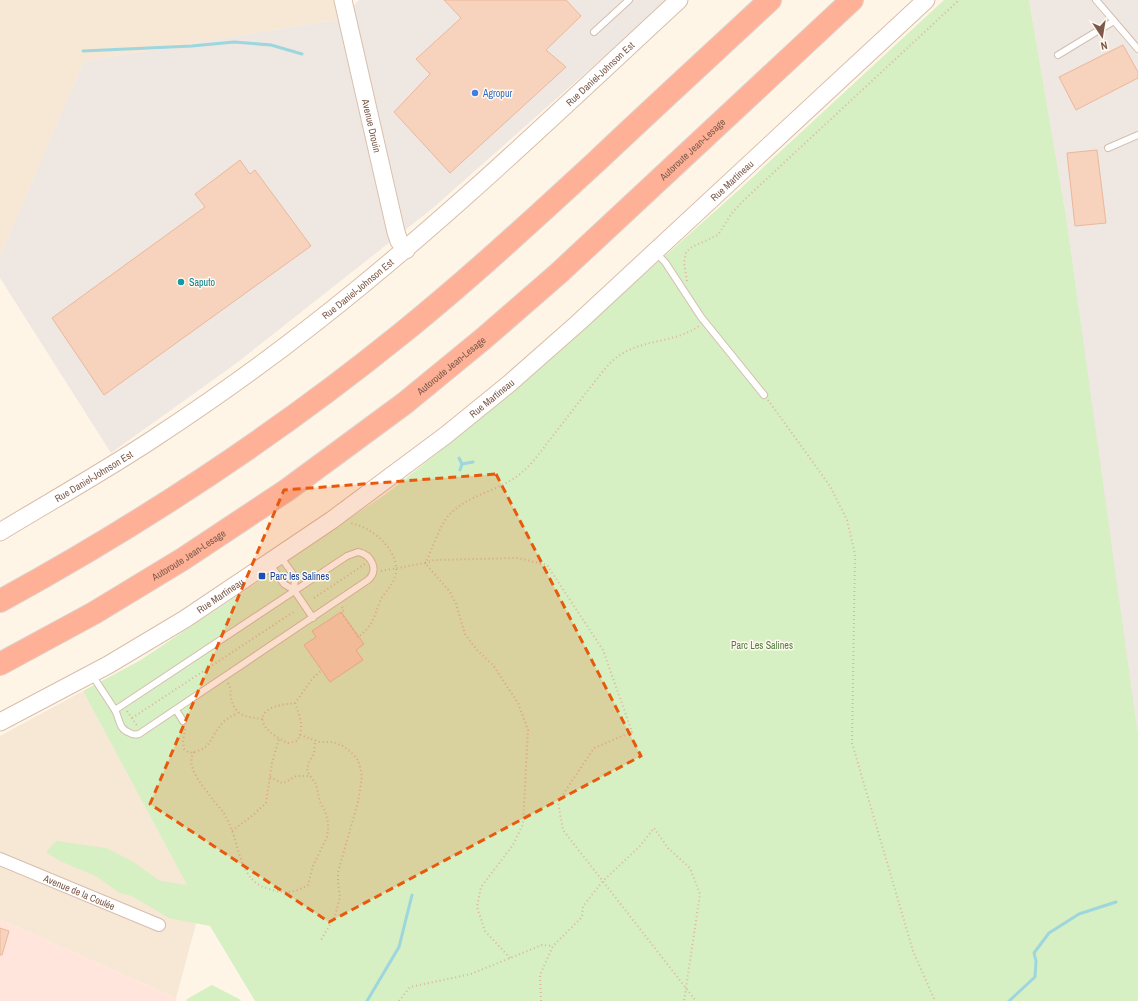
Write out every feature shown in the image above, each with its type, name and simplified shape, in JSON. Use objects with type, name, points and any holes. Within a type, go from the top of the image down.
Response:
[{"type":"highway","points":[[0,601],[108,539],[197,483],[274,430],[370,359],[419,320],[504,246],[770,0]]},
{"type":"highway","name":"Autoroute Jean-Lesage","points":[[0,664],[94,613],[183,559],[287,490],[355,441],[498,326],[569,264],[852,0]]},
{"type":"street","name":"Avenue Drouin","points":[[343,0],[396,232],[399,241],[406,250]]},
{"type":"street","name":"Rue Martineau","points":[[0,722],[92,674],[167,630],[275,559],[367,495],[477,410],[551,348],[926,0]]},
{"type":"street","name":"Rue Daniel-Johnson Est","points":[[0,532],[115,463],[188,416],[310,328],[406,250],[477,187],[673,4]]},
{"type":"street","name":"Avenue de la Coulée","points":[[0,859],[159,925]]},
{"type":"lane","points":[[594,32],[628,0]]},
{"type":"lane","points":[[1096,0],[1138,49]]},
{"type":"lane","points":[[1058,55],[1114,20]]},
{"type":"lane","points":[[1108,148],[1138,135]]},
{"type":"lane","points":[[656,252],[665,262],[708,326],[764,395]]},
{"type":"lane","points":[[92,674],[115,710],[121,728],[126,732],[135,735],[139,734],[368,580],[374,571],[371,560],[366,554],[351,554],[294,590],[115,710]]},
{"type":"lane","points":[[275,559],[295,577],[294,590]]},
{"type":"lane","points":[[275,559],[284,584],[294,590],[313,618]]},
{"type":"lane","points":[[176,710],[183,721]]},
{"type":"path","points":[[688,284],[683,260],[687,251],[719,234],[732,213],[744,200],[959,0]]},
{"type":"path","points":[[425,563],[443,523],[448,516],[457,507],[503,484],[522,472],[545,446],[616,358],[639,346],[686,334],[701,324]]},
{"type":"path","points":[[764,395],[830,486],[847,520],[855,554],[852,743],[913,951],[935,1001]]},
{"type":"path","points":[[344,610],[341,612],[358,637],[369,628],[381,598],[393,582],[395,576],[392,554],[381,538],[360,526],[352,523],[347,524]]},
{"type":"path","points":[[380,571],[434,560],[518,558],[547,565],[603,650],[632,732],[594,748],[558,802],[563,830],[696,1001]]},
{"type":"path","points":[[314,598],[366,563]]},
{"type":"path","points":[[425,563],[450,592],[456,604],[465,634],[477,650],[493,665],[518,703],[528,730],[523,824],[514,845],[482,887],[477,907],[486,931],[510,958]]},
{"type":"path","points":[[132,718],[295,611]]},
{"type":"path","points":[[295,703],[301,718],[300,735],[297,741],[288,743],[272,735],[263,723],[263,716],[267,710],[277,706],[295,703],[313,678],[322,670]]},
{"type":"path","points":[[231,689],[231,698],[238,713],[244,716],[263,719]]},
{"type":"path","points":[[183,721],[185,731],[183,742],[184,749],[189,753],[205,748],[221,724],[238,713]]},
{"type":"path","points":[[300,735],[343,746],[358,760],[362,777],[358,802],[338,872],[340,897],[335,916],[321,940]]},
{"type":"path","points":[[232,831],[253,816],[266,803],[273,756],[279,739]]},
{"type":"path","points":[[194,752],[191,762],[196,776],[227,819],[250,877],[257,884],[268,889],[290,892],[300,890],[308,885],[313,866],[327,837],[328,822],[320,802],[316,784],[307,769],[314,754],[315,740]]},
{"type":"path","points":[[270,777],[282,783],[296,776],[311,776]]},
{"type":"path","points":[[541,1001],[540,975],[553,946],[582,916],[583,906],[603,881],[640,846],[654,828],[668,848],[690,868],[700,894],[684,1001]]},
{"type":"path","points":[[399,1001],[410,987],[470,974],[542,945],[553,946]]},
{"type":"highlighted area","points":[[496,474],[641,756],[329,922],[150,804],[284,490]]},
{"type":"shaded area","points":[[0,0],[336,0],[340,19],[84,61],[0,257]]},
{"type":"shaded area","points":[[359,0],[668,0],[433,208],[238,362],[111,453],[0,278],[0,257],[84,61],[340,19]]},
{"type":"shaded area","points":[[1029,0],[1138,0],[1138,746],[1066,216]]},
{"type":"shaded area","points":[[83,691],[200,909],[176,998],[0,919],[0,736]]},
{"type":"shaded area","points":[[0,919],[176,998],[177,1001],[0,1001]]},
{"type":"green space","name":"Parc Les Salines","points":[[944,0],[1029,0],[1066,216],[1138,736],[1138,1001],[255,1001],[210,926],[169,918],[132,896],[120,893],[96,876],[60,861],[46,852],[56,841],[106,848],[132,861],[160,881],[187,885],[83,691],[139,661],[386,494],[494,408],[740,189]]},
{"type":"green space","points":[[212,985],[239,999],[241,1001],[186,1001]]},
{"type":"building","name":"Agropur","points":[[444,0],[566,0],[581,16],[546,50],[566,67],[450,173],[394,112],[430,74],[416,59],[461,18]]},
{"type":"building","points":[[1123,45],[1138,72],[1138,78],[1076,110],[1059,77]]},
{"type":"building","points":[[1097,150],[1106,223],[1075,226],[1067,153]]},
{"type":"building","name":"Saputo","points":[[240,160],[250,174],[255,170],[311,246],[104,395],[52,318],[205,207],[195,194]]},
{"type":"building","points":[[341,612],[364,644],[356,650],[363,660],[330,682],[304,645],[316,637],[312,631]]},
{"type":"building","points":[[0,928],[9,931],[2,955],[0,955]]},
{"type":"waterway","points":[[83,51],[192,46],[234,42],[271,45],[302,54]]},
{"type":"waterway","points":[[459,458],[462,464]]},
{"type":"waterway","points":[[460,470],[462,464],[473,462]]},
{"type":"waterway","points":[[367,1001],[399,947],[412,895]]},
{"type":"waterway","points":[[1009,1001],[1035,977],[1036,961],[1034,953],[1049,933],[1079,914],[1116,902]]},
{"type":"place","name":"Agropur","points":[[475,93]]},
{"type":"place","name":"Saputo","points":[[181,282]]},
{"type":"place","name":"Parc les Salines","points":[[262,576]]}]
